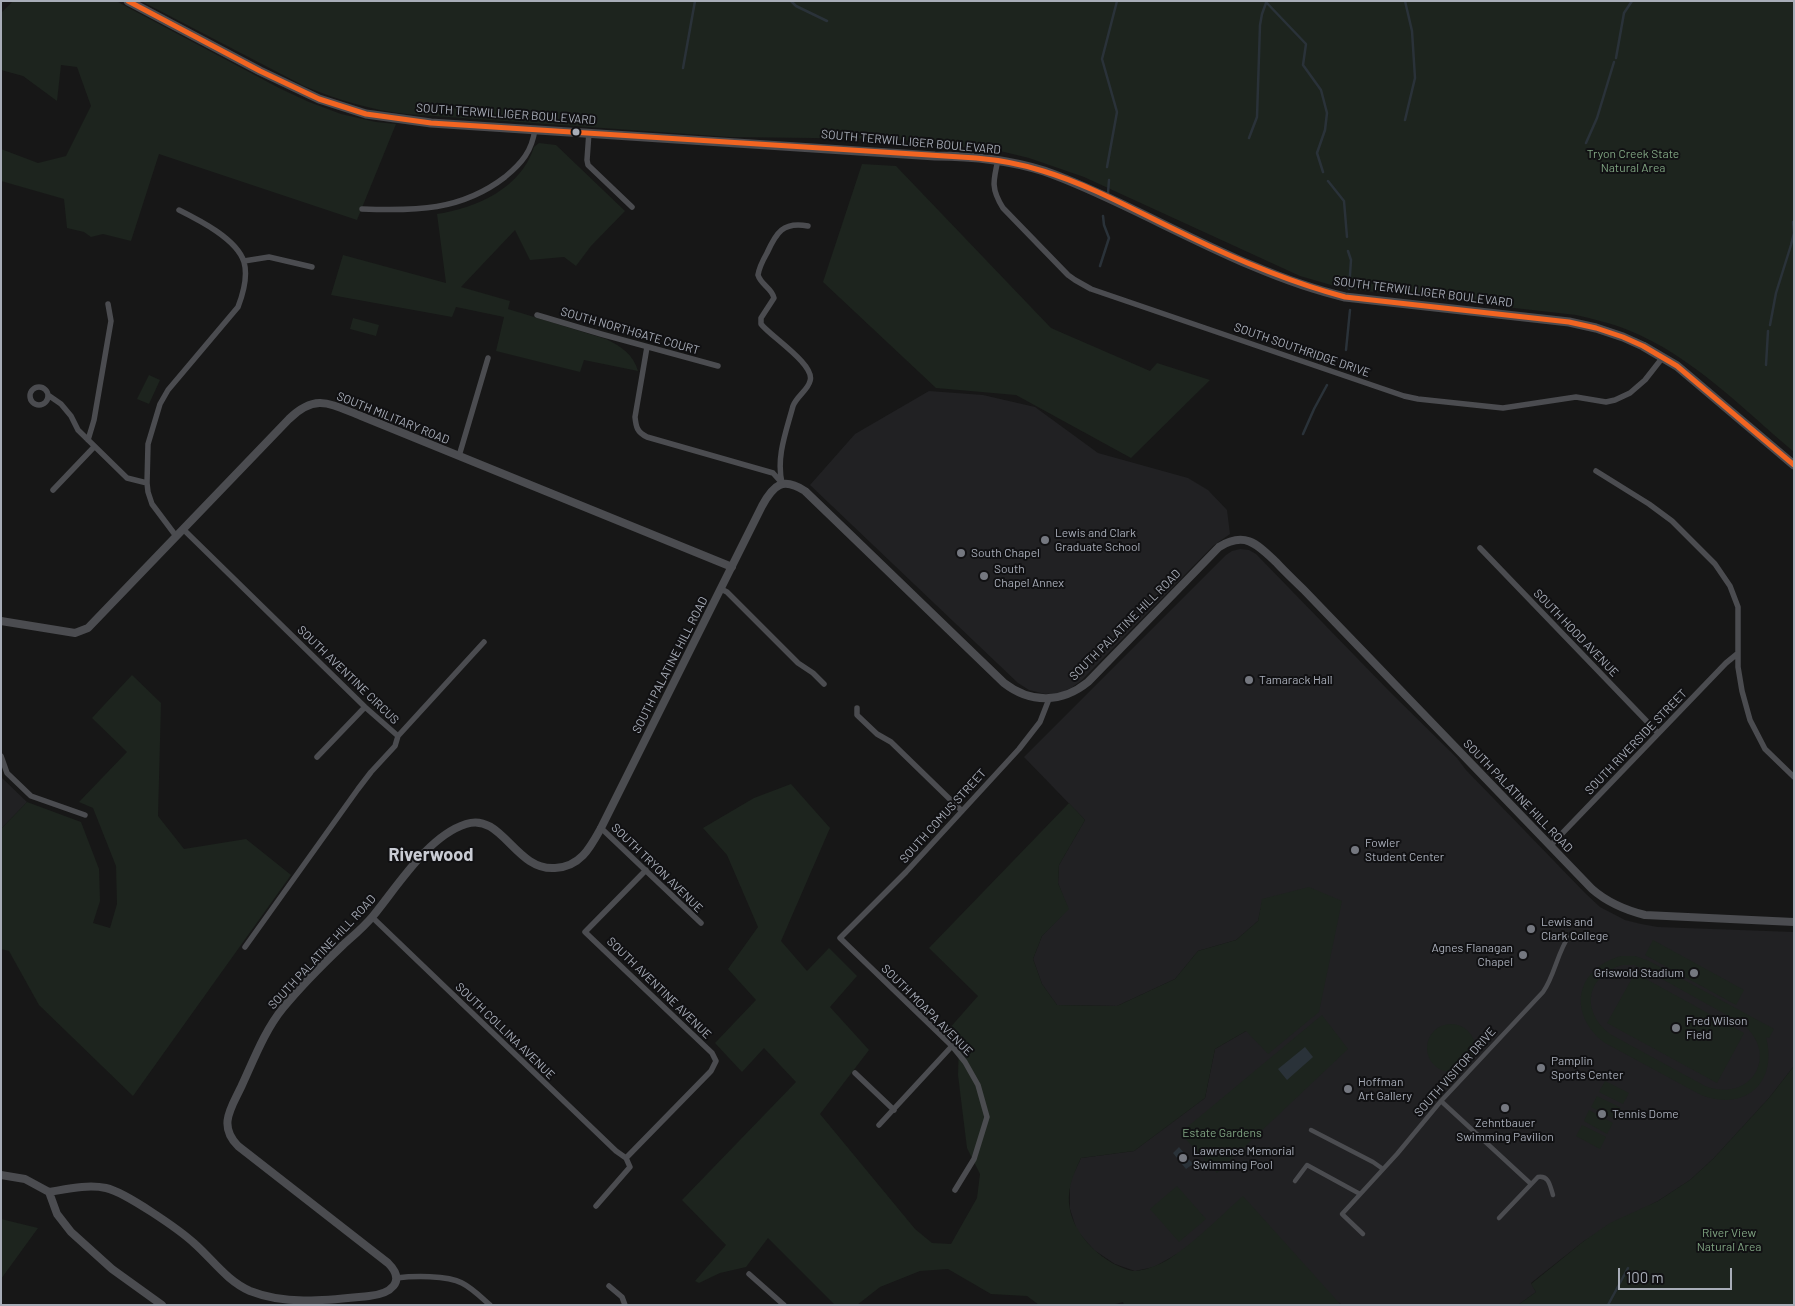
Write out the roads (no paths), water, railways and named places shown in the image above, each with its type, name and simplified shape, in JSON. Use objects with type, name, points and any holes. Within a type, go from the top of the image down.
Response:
[{"type":"main road","name":"SOUTH TERWILLIGER BOULEVARD","points":[[128,1],[260,71],[312,96],[347,109],[376,116],[416,122],[935,156],[962,156],[998,160],[1036,169],[1099,193],[1224,253],[1312,289],[1345,297],[1569,322],[1623,336],[1677,366],[1794,465]]},
{"type":"street","points":[[362,209],[398,211],[427,209],[454,203],[489,190],[518,167],[531,146],[535,129]]},
{"type":"street","points":[[589,132],[588,163],[632,207]]},
{"type":"street","name":"SOUTH SOUTHRIDGE DRIVE","points":[[998,160],[993,179],[993,188],[1002,208],[1075,280],[1092,289],[1404,396],[1503,408],[1576,397],[1606,402],[1630,394],[1645,380],[1663,357]]},
{"type":"street","points":[[176,536],[152,504],[148,492],[148,444],[160,404],[168,390],[238,307],[243,296],[245,273],[244,261],[230,241],[220,233],[179,210]]},
{"type":"street","points":[[782,483],[779,458],[793,406],[796,399],[810,383],[811,377],[806,366],[794,353],[763,327],[760,322],[774,298],[773,293],[760,282],[758,275],[773,238],[778,232],[798,224],[808,226]]},
{"type":"street","points":[[244,261],[269,257],[312,267]]},
{"type":"street","points":[[88,440],[94,420],[111,321],[108,304]]},
{"type":"street","name":"SOUTH NORTHGATE COURT","points":[[537,315],[718,366]]},
{"type":"street","points":[[647,347],[635,417],[637,430],[646,437],[772,473],[782,483]]},
{"type":"street","points":[[459,456],[488,358]]},
{"type":"street","points":[[48,395],[61,404],[71,416],[78,430],[127,478],[147,483]]},
{"type":"street","name":"SOUTH MILITARY ROAD","points":[[1,621],[76,633],[84,631],[92,625],[289,419],[301,408],[309,404],[322,403],[337,407],[732,567]]},
{"type":"street","points":[[53,490],[94,447]]},
{"type":"street","points":[[1596,471],[1649,504],[1672,521],[1721,572],[1734,593],[1738,607],[1737,654],[1742,691],[1754,730],[1766,750],[1794,777]]},
{"type":"street","name":"SOUTH PALATINE HILL ROAD","points":[[396,1278],[395,1272],[388,1263],[238,1146],[228,1134],[226,1125],[228,1114],[236,1097],[275,1019],[315,972],[372,918],[424,854],[446,835],[465,824],[477,822],[487,824],[530,862],[540,866],[552,869],[563,868],[579,860],[591,846],[601,828],[767,497],[782,483],[792,484],[806,491],[1004,683],[1025,695],[1042,699],[1065,695],[1088,682],[1219,547],[1233,540],[1246,540],[1258,545],[1304,590],[1596,893],[1616,906],[1633,912],[1656,916],[1794,922]]},
{"type":"street","name":"SOUTH AVENTINE CIRCUS","points":[[183,529],[398,736],[395,746],[358,789],[245,947]]},
{"type":"street","name":"SOUTH HOOD AVENUE","points":[[1480,548],[1658,733]]},
{"type":"street","points":[[721,589],[727,592],[801,665],[814,673],[824,684]]},
{"type":"street","points":[[398,736],[484,642]]},
{"type":"street","name":"SOUTH RIVERSIDE STREET","points":[[1550,846],[1726,663],[1737,654]]},
{"type":"street","name":"SOUTH COMUS STREET","points":[[840,938],[906,872],[1037,728],[1049,699]]},
{"type":"street","points":[[317,757],[366,707]]},
{"type":"street","points":[[857,708],[857,716],[877,734],[891,742],[962,811]]},
{"type":"street","points":[[1,756],[7,773],[31,796],[85,815]]},
{"type":"street","name":"SOUTH TRYON AVENUE","points":[[601,828],[700,923]]},
{"type":"street","name":"SOUTH AVENTINE AVENUE","points":[[626,1158],[711,1071],[716,1061],[712,1053],[586,932],[646,870]]},
{"type":"street","name":"SOUTH COLLINA AVENUE","points":[[372,918],[610,1145],[626,1158]]},
{"type":"street","name":"SOUTH VISITOR DRIVE","points":[[1363,1234],[1342,1214],[1441,1101],[1543,992],[1550,982],[1563,946],[1569,936]]},
{"type":"street","name":"SOUTH MOAPA AVENUE","points":[[840,938],[952,1046],[965,1062],[978,1085],[987,1117],[974,1159],[955,1190]]},
{"type":"street","points":[[879,1125],[952,1046]]},
{"type":"street","points":[[855,1073],[894,1110]]},
{"type":"street","points":[[1441,1101],[1531,1184]]},
{"type":"street","points":[[1311,1130],[1383,1169]]},
{"type":"street","points":[[596,1206],[630,1167],[626,1158]]},
{"type":"street","points":[[1296,1182],[1307,1165],[1360,1194]]},
{"type":"street","points":[[1,1175],[25,1179],[49,1192],[97,1187],[115,1190],[187,1237],[227,1276],[239,1285],[272,1298],[301,1301],[380,1295],[390,1290],[396,1278],[408,1276],[462,1282],[490,1305]]},
{"type":"street","points":[[1499,1218],[1538,1177],[1546,1178],[1553,1195]]},
{"type":"street","points":[[49,1192],[57,1214],[71,1232],[112,1270],[162,1305]]},
{"type":"street","points":[[749,1274],[784,1305]]},
{"type":"street","points":[[609,1286],[622,1297],[625,1305]]},
{"type":"waterway","points":[[683,68],[695,1]]},
{"type":"waterway","points":[[791,1],[796,6],[827,21]]},
{"type":"waterway","points":[[1107,167],[1117,112],[1102,59],[1117,1]]},
{"type":"waterway","points":[[1265,1],[1306,44],[1303,65],[1321,90],[1327,113],[1325,130],[1317,153],[1323,172]]},
{"type":"waterway","points":[[1405,1],[1412,31],[1415,78],[1405,120]]},
{"type":"waterway","points":[[1616,58],[1624,13],[1632,1]]},
{"type":"waterway","points":[[1249,138],[1257,117],[1260,25],[1266,3]]},
{"type":"waterway","points":[[1586,143],[1597,118],[1614,62]]},
{"type":"waterway","points":[[1108,193],[1109,180]]},
{"type":"waterway","points":[[1328,181],[1344,201],[1347,237]]},
{"type":"waterway","points":[[1100,266],[1109,238],[1103,216]]},
{"type":"waterway","points":[[1770,325],[1776,293],[1794,233],[1793,222]]},
{"type":"waterway","points":[[1348,251],[1351,260],[1349,289]]},
{"type":"waterway","points":[[1346,350],[1350,310]]},
{"type":"waterway","points":[[1766,365],[1768,331]]},
{"type":"waterway","points":[[1303,434],[1327,385]]},
{"type":"waterway","points":[[1608,1305],[1628,1268]]},
{"type":"place","name":"Lewis and Clark Graduate School","points":[[1045,540]]},
{"type":"place","name":"South Chapel","points":[[961,553]]},
{"type":"place","name":"South Chapel Annex","points":[[984,576]]},
{"type":"place","name":"Tamarack Hall","points":[[1249,680]]},
{"type":"place","name":"Fowler Student Center","points":[[1355,850]]},
{"type":"place","name":"Lewis and Clark College","points":[[1531,929]]},
{"type":"place","name":"Agnes Flanagan Chapel","points":[[1523,955]]},
{"type":"place","name":"Griswold Stadium","points":[[1694,973]]},
{"type":"place","name":"Fred Wilson Field","points":[[1676,1028]]},
{"type":"place","name":"Pamplin Sports Center","points":[[1541,1068]]},
{"type":"place","name":"Hoffman Art Gallery","points":[[1348,1089]]},
{"type":"place","name":"Zehntbauer Swimming Pavilion","points":[[1505,1108]]},
{"type":"place","name":"Tennis Dome","points":[[1602,1114]]},
{"type":"place","name":"Lawrence Memorial Swimming Pool","points":[[1183,1158]]},
{"type":"district","name":"Riverwood","points":[[431,855]]},
{"type":"park label","name":"Tryon Creek State Natural Area","points":[[1633,161]]},
{"type":"park label","name":"Estate Gardens","points":[[1222,1133]]},
{"type":"park label","name":"River View Natural Area","points":[[1729,1240]]}]
